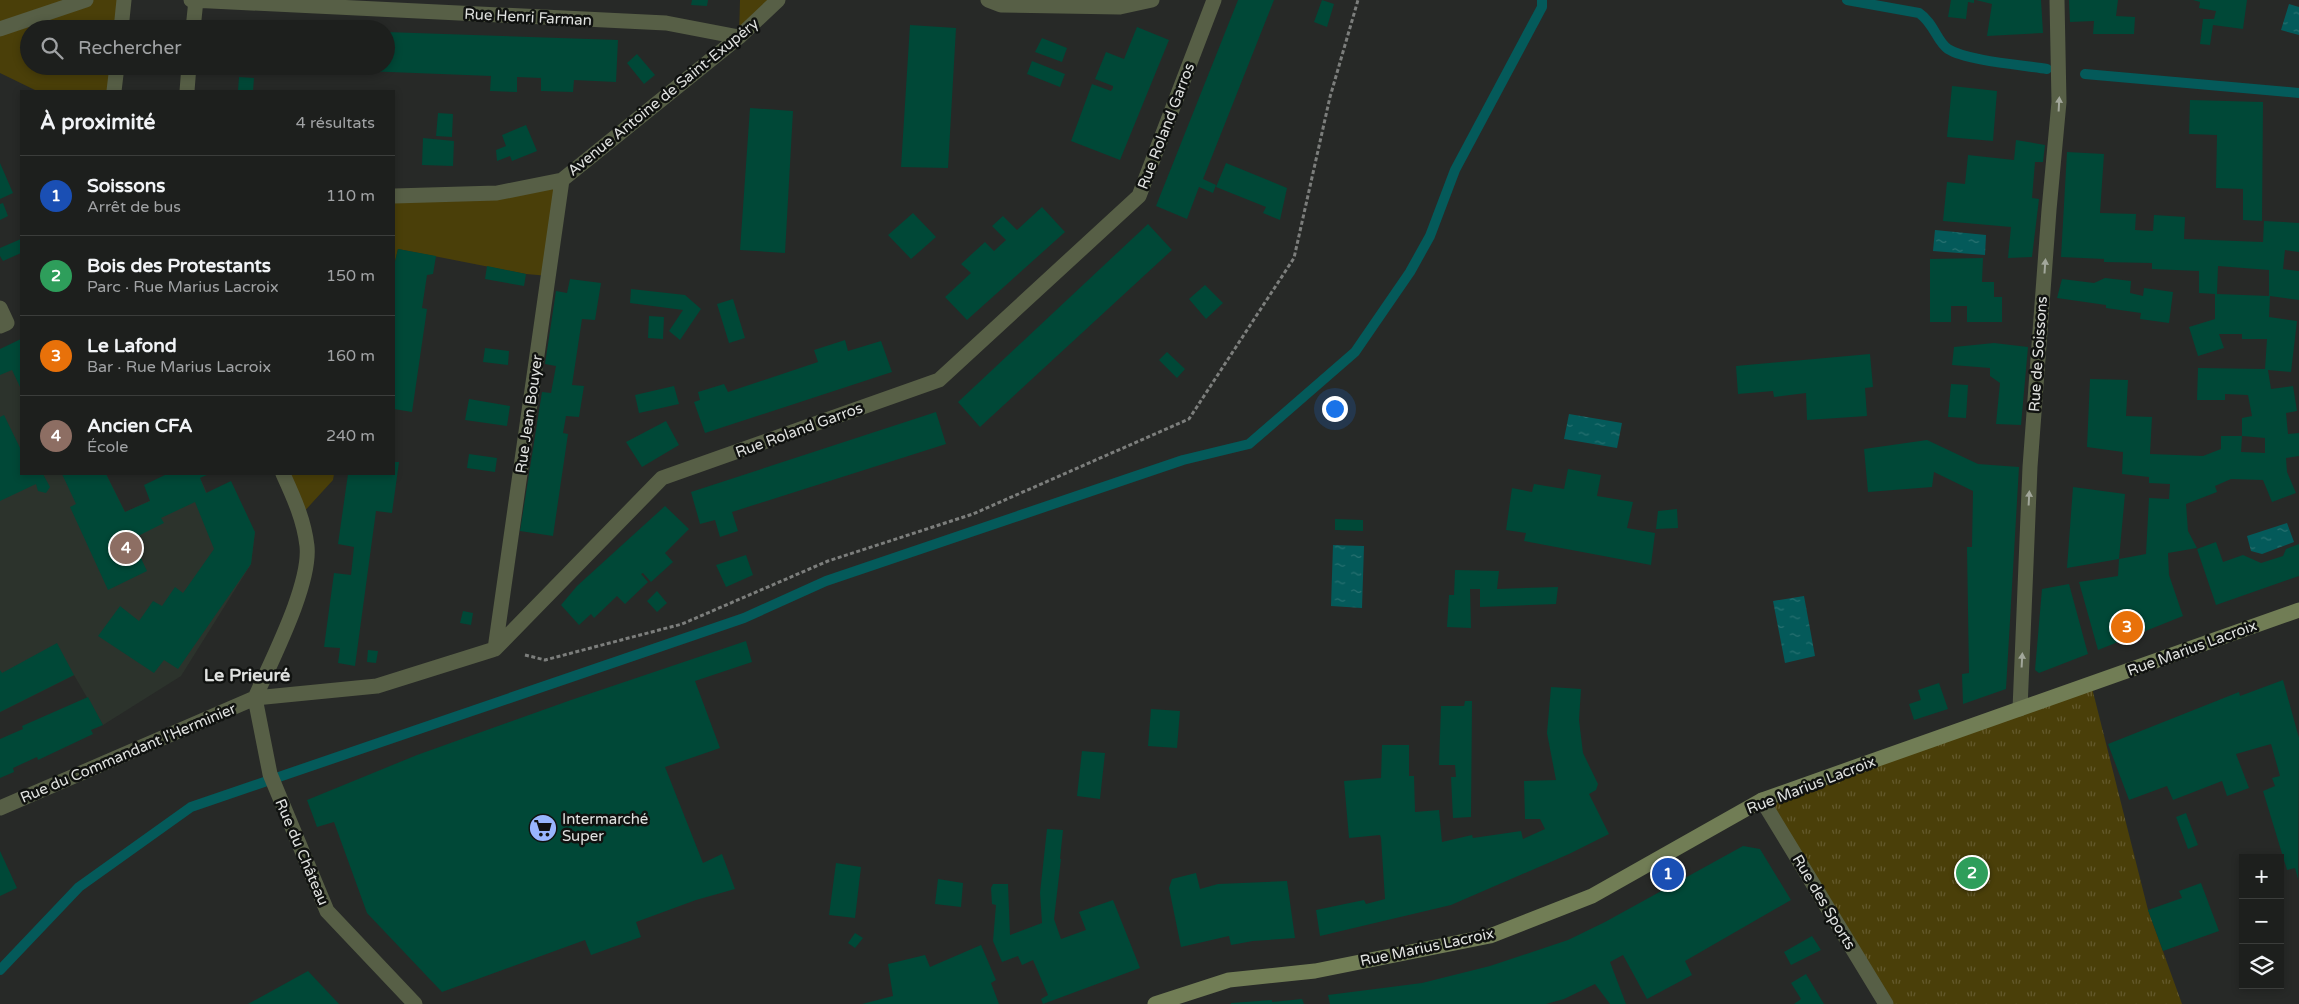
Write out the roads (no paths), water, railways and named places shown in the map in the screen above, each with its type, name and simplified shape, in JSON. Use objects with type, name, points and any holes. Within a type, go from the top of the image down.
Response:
[{"type":"main road","name":"Rue Marius Lacroix","points":[[1155,1004],[1229,980],[1315,971],[1490,936],[1592,896],[1762,800],[2299,610]]},
{"type":"street","points":[[27,20],[86,0]]},
{"type":"street","points":[[122,20],[124,0]]},
{"type":"street","points":[[193,20],[194,0]]},
{"type":"street","name":"Rue Henri Farman","points":[[194,0],[666,23],[739,37]]},
{"type":"street","name":"Avenue Antoine de Saint-Exupéry","points":[[395,196],[406,198],[497,193],[562,180],[739,37],[778,0]]},
{"type":"street","points":[[988,0],[1001,4],[1112,7],[1152,0]]},
{"type":"street","name":"Rue Roland Garros","points":[[255,698],[377,686],[495,649],[662,478],[939,380],[1140,196],[1214,0]]},
{"type":"street","name":"Rue de Soissons","points":[[2020,709],[2032,449],[2049,210],[2059,102],[2057,0]]},
{"type":"street","points":[[0,29],[20,22]]},
{"type":"street","points":[[114,90],[116,75]]},
{"type":"street","points":[[187,90],[188,75]]},
{"type":"street","name":"Rue Jean Bouyer","points":[[495,649],[562,180]]},
{"type":"street","points":[[0,308],[7,323],[0,326]]},
{"type":"street","points":[[255,698],[287,625],[304,576],[307,548],[301,515],[283,475]]},
{"type":"street","name":"Rue du Château","points":[[255,698],[270,774],[326,911],[415,1004]]},
{"type":"street","name":"Rue du Commandant l'Herminier","points":[[0,808],[255,698]]},
{"type":"street","name":"Rue des Sports","points":[[1762,800],[1886,1004]]},
{"type":"water","points":[[2289,4],[2299,7],[2299,35],[2281,30]]},
{"type":"water","points":[[1935,230],[1986,235],[1985,255],[1933,251]]},
{"type":"water","points":[[1569,414],[1622,423],[1617,448],[1564,439]]},
{"type":"water","points":[[2287,523],[2294,542],[2262,554],[2251,551],[2247,536]]},
{"type":"water","points":[[1333,545],[1364,546],[1362,608],[1331,606]]},
{"type":"water","points":[[1804,596],[1815,656],[1785,663],[1773,601]]},
{"type":"waterway","points":[[0,970],[79,887],[191,807],[744,618],[826,581],[1183,460],[1249,444],[1355,352],[1410,272],[1430,236],[1455,170],[1542,7],[1542,0]]},
{"type":"waterway","points":[[1847,0],[1919,13],[1928,22],[1944,46],[1968,57],[2047,69]]},
{"type":"waterway","points":[[2085,74],[2299,93]]},
{"type":"place","name":"Ancien CFA","points":[[126,548]]},
{"type":"place","name":"Le Lafond","points":[[2127,627]]},
{"type":"place","name":"Intermarché Super","points":[[543,828]]},
{"type":"place","name":"Bois des Protestants","points":[[1972,873]]},
{"type":"place","name":"Soissons","points":[[1668,874]]},
{"type":"district","name":"Le Prieuré","points":[[247,675]]}]
